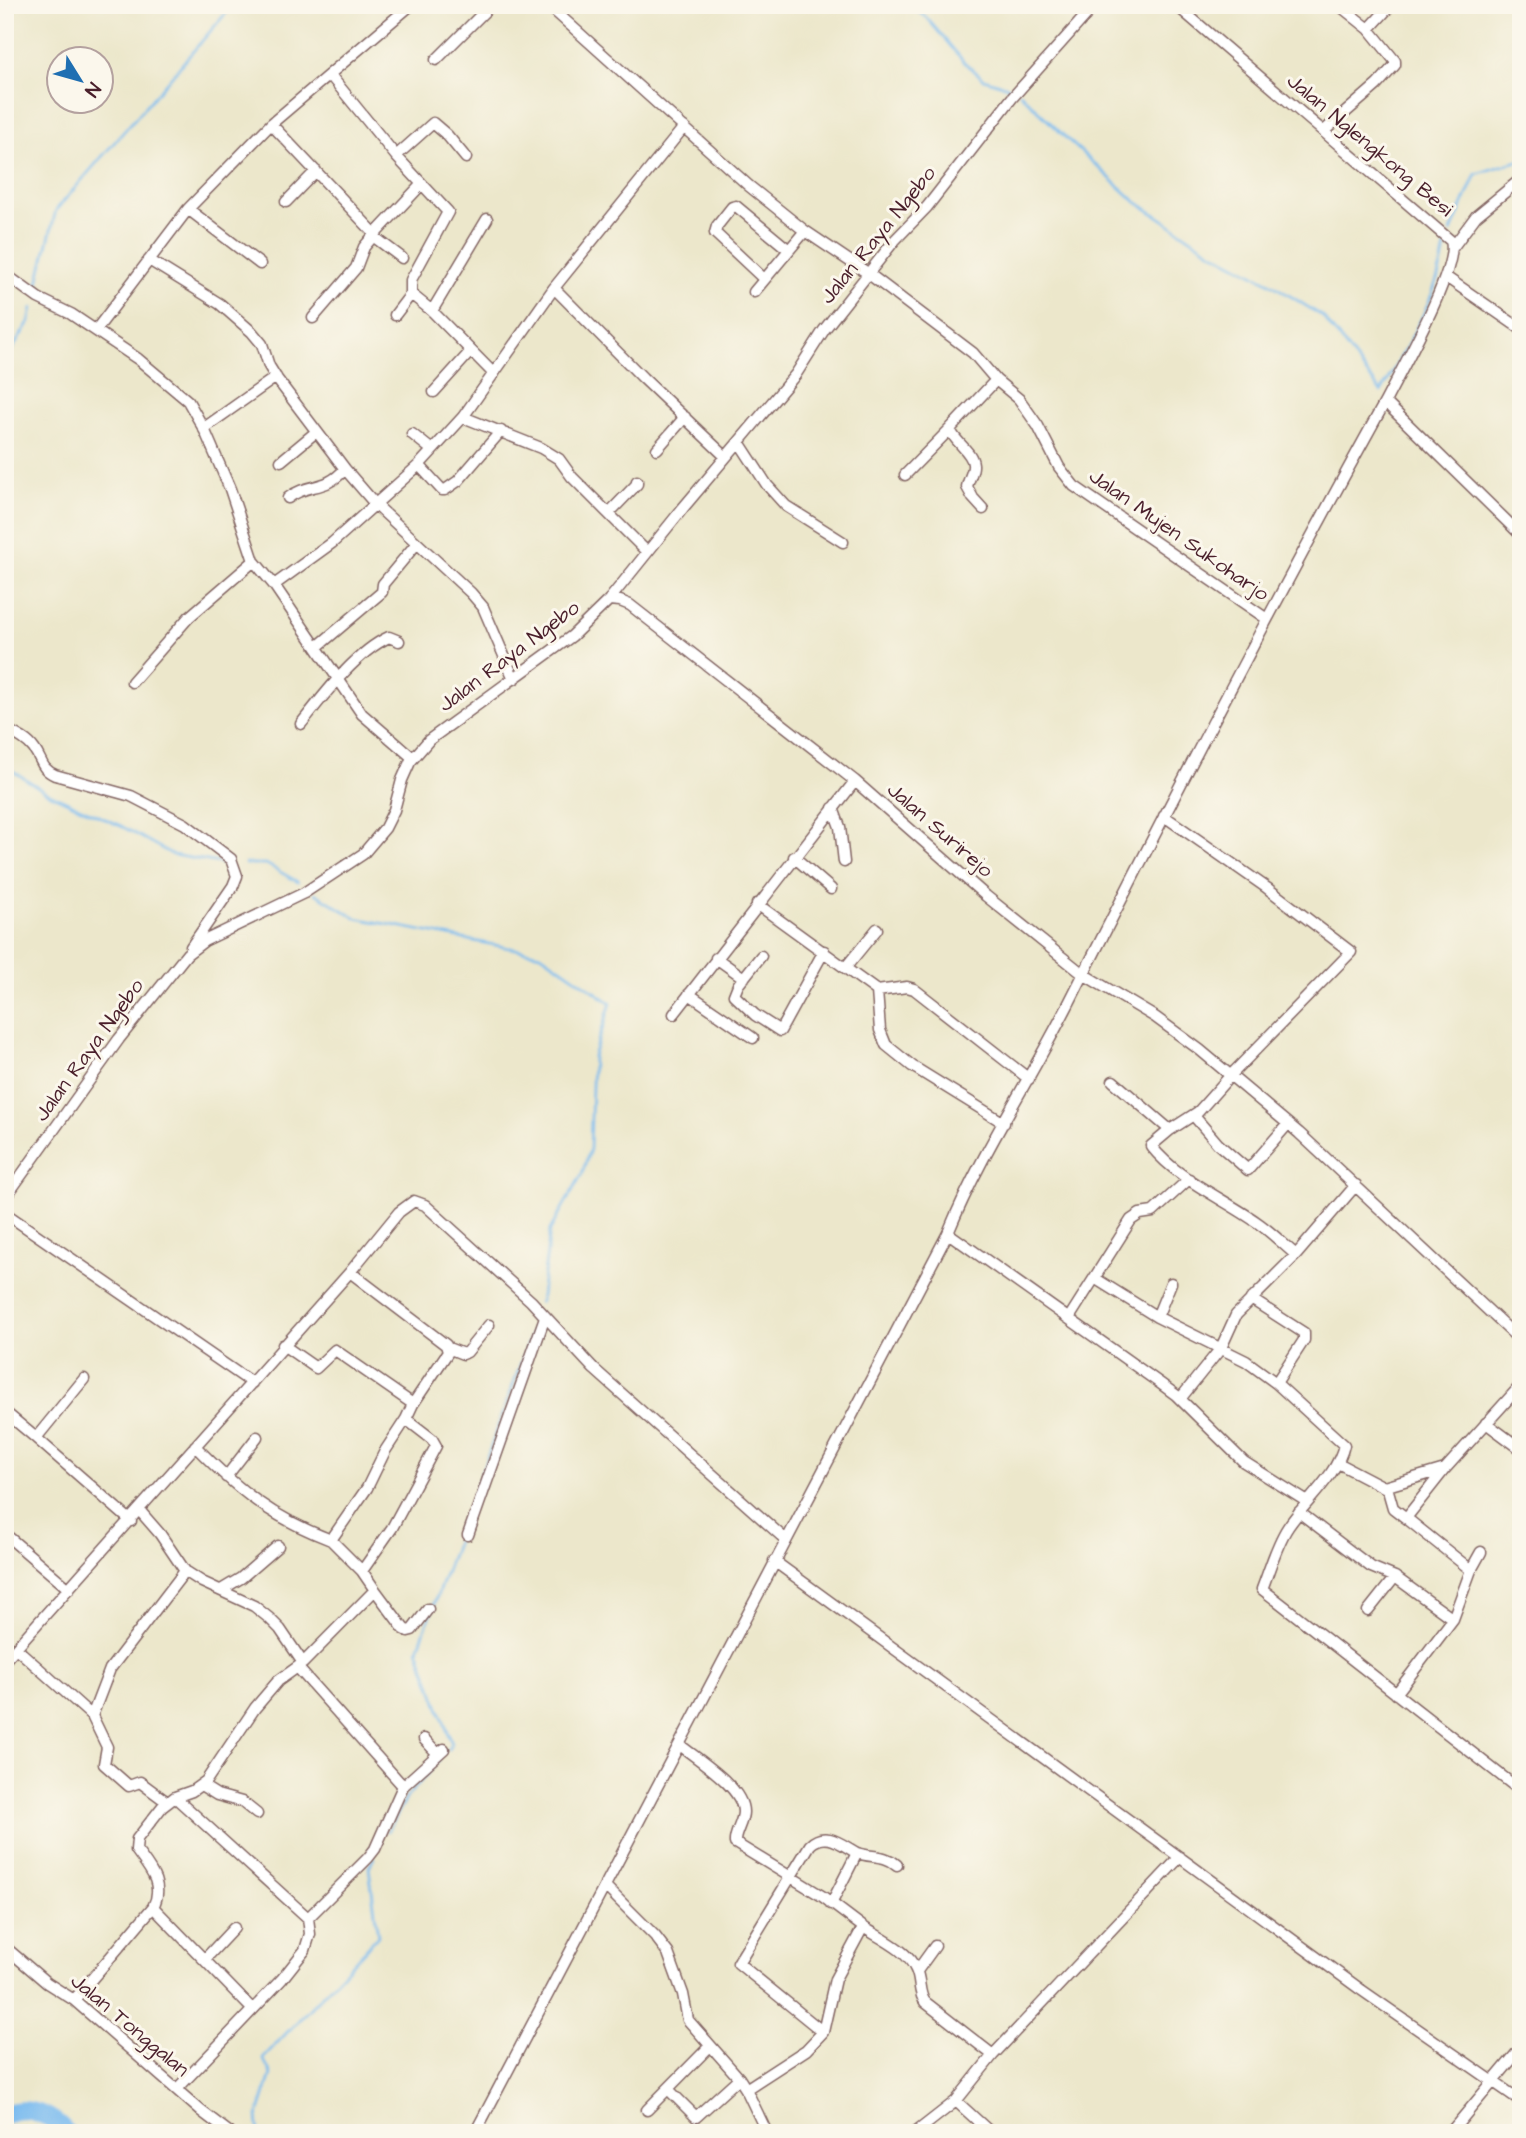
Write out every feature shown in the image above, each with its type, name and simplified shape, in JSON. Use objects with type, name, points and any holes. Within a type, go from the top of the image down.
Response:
[{"type":"street","points":[[96,330],[188,209],[271,124],[411,5]]},
{"type":"street","points":[[436,60],[491,5]]},
{"type":"street","name":"Jalan Mujen Sukoharjo","points":[[548,5],[749,186],[973,353],[996,380],[1019,399],[1038,426],[1059,467],[1074,486],[1266,619]]},
{"type":"street","name":"Jalan Raya Ngebo","points":[[5,1198],[119,1039],[187,954],[204,941],[304,893],[363,854],[389,819],[402,780],[413,758],[429,740],[572,636],[609,600],[796,374],[824,330],[894,241],[928,207],[1012,98],[1096,5]]},
{"type":"street","points":[[1324,131],[1377,85],[1395,65],[1395,61],[1369,29],[1339,5]]},
{"type":"street","points":[[1369,29],[1391,5]]},
{"type":"street","name":"Jalan Nglengkong Besi","points":[[475,2133],[948,1233],[962,1199],[1029,1079],[1266,619],[1385,402],[1446,277],[1453,247],[1447,236],[1183,7]]},
{"type":"street","points":[[330,75],[396,156],[448,212],[411,280],[411,294],[395,316]]},
{"type":"street","points":[[396,156],[433,123],[466,158]]},
{"type":"street","points":[[271,124],[374,235],[402,258]]},
{"type":"street","points":[[274,585],[332,543],[376,505],[419,465],[463,417],[554,288],[684,127]]},
{"type":"street","points":[[286,202],[316,171]]},
{"type":"street","points":[[1453,247],[1482,210],[1521,179]]},
{"type":"street","points":[[313,318],[356,268],[364,247],[421,184]]},
{"type":"street","points":[[764,279],[715,233],[732,206],[736,206],[789,250]]},
{"type":"street","points":[[188,209],[260,264]]},
{"type":"street","points":[[432,310],[486,219]]},
{"type":"street","points":[[754,292],[805,230]]},
{"type":"street","points":[[149,260],[220,304],[262,344],[269,366],[276,377],[345,469],[376,505],[483,607],[514,679]]},
{"type":"street","points":[[5,274],[38,298],[96,330],[188,401],[204,428],[238,509],[254,561],[274,585],[347,694],[371,724],[413,758]]},
{"type":"street","points":[[1446,277],[1521,329]]},
{"type":"street","points":[[554,288],[726,457]]},
{"type":"street","points":[[411,294],[432,310],[494,374]]},
{"type":"street","points":[[434,392],[471,351]]},
{"type":"street","points":[[204,428],[276,377]]},
{"type":"street","points":[[905,475],[996,380]]},
{"type":"street","points":[[1385,402],[1521,535]]},
{"type":"street","points":[[463,417],[541,447],[559,459],[572,477],[647,552]]},
{"type":"street","points":[[657,449],[685,417]]},
{"type":"street","points":[[950,429],[951,434],[972,459],[973,467],[967,487],[983,509]]},
{"type":"street","points":[[419,465],[445,490],[457,481],[501,431]]},
{"type":"street","points":[[281,461],[316,432]]},
{"type":"street","points":[[412,434],[432,450]]},
{"type":"street","points":[[739,442],[766,485],[786,506],[843,542]]},
{"type":"street","points":[[288,498],[300,491],[330,484],[345,469]]},
{"type":"street","points":[[609,513],[637,481]]},
{"type":"street","points":[[317,647],[382,592],[383,584],[417,543]]},
{"type":"street","points":[[132,682],[190,617],[254,561]]},
{"type":"street","points":[[623,582],[630,605]]},
{"type":"street","name":"Jalan Surirejo","points":[[609,600],[630,605],[855,781],[986,896],[1083,974],[1155,1017],[1200,1050],[1356,1185],[1521,1341]]},
{"type":"street","points":[[301,724],[338,678],[379,641],[389,637],[399,641]]},
{"type":"street","points":[[5,729],[18,735],[35,749],[46,770],[55,775],[131,796],[185,824],[231,859],[237,876],[233,886],[187,954]]},
{"type":"street","points":[[674,1014],[855,781]]},
{"type":"street","points":[[833,808],[840,827],[844,862]]},
{"type":"street","points":[[1164,816],[1257,880],[1351,952],[1194,1116],[1170,1130],[1151,1147],[1189,1179],[1258,1223],[1296,1255]]},
{"type":"street","points":[[794,857],[831,889]]},
{"type":"street","points":[[757,904],[877,991],[907,987],[914,989],[1029,1079]]},
{"type":"street","points":[[846,967],[877,929]]},
{"type":"street","points":[[761,956],[735,990],[737,999],[779,1031],[824,951]]},
{"type":"street","points":[[716,958],[744,978]]},
{"type":"street","points":[[877,991],[880,1030],[886,1045],[912,1066],[1004,1123]]},
{"type":"street","points":[[689,994],[753,1038]]},
{"type":"street","points":[[1113,1081],[1170,1130]]},
{"type":"street","points":[[1194,1116],[1218,1144],[1248,1170],[1288,1124]]},
{"type":"street","points":[[1069,1318],[1131,1220],[1140,1214],[1153,1212],[1189,1179]]},
{"type":"street","points":[[1180,1399],[1221,1348],[1236,1315],[1296,1255],[1356,1185]]},
{"type":"street","points":[[5,1660],[140,1511],[283,1345],[350,1272],[398,1212],[409,1203],[419,1202],[531,1301],[594,1369],[786,1540]]},
{"type":"street","points":[[5,1213],[252,1383]]},
{"type":"street","points":[[948,1233],[1180,1399],[1244,1462],[1306,1501]]},
{"type":"street","points":[[350,1272],[447,1348],[463,1354],[467,1352],[489,1325]]},
{"type":"street","points":[[1096,1279],[1157,1317],[1247,1361],[1276,1383],[1344,1445],[1338,1463],[1286,1530],[1262,1589],[1521,1791]]},
{"type":"street","points":[[1157,1317],[1171,1283]]},
{"type":"street","points":[[1251,1299],[1304,1333],[1304,1340],[1276,1383]]},
{"type":"street","points":[[467,1535],[545,1317]]},
{"type":"street","points":[[283,1345],[316,1368],[335,1350],[413,1404]]},
{"type":"street","points":[[331,1540],[367,1488],[413,1404],[447,1355],[447,1348]]},
{"type":"street","points":[[36,1438],[84,1379]]},
{"type":"street","points":[[1406,1518],[1445,1469],[1521,1385]]},
{"type":"street","points":[[5,1412],[131,1521]]},
{"type":"street","points":[[362,1571],[391,1528],[436,1446],[432,1439],[406,1419]]},
{"type":"street","points":[[1486,1423],[1521,1449]]},
{"type":"street","points":[[226,1477],[257,1437]]},
{"type":"street","points":[[195,1446],[249,1498],[281,1517],[331,1540],[362,1571],[404,1629],[412,1630],[428,1609]]},
{"type":"street","points":[[1338,1463],[1377,1485],[1387,1487],[1445,1469]]},
{"type":"street","points":[[1387,1487],[1393,1508],[1471,1570]]},
{"type":"street","points":[[140,1511],[160,1534],[185,1571],[269,1618],[280,1629],[301,1665],[403,1786]]},
{"type":"street","points":[[1299,1512],[1371,1567],[1395,1577],[1453,1619]]},
{"type":"street","points":[[5,1534],[69,1589]]},
{"type":"street","points":[[222,1590],[241,1578],[278,1546]]},
{"type":"street","points":[[1396,1694],[1453,1619],[1471,1570],[1481,1552]]},
{"type":"street","points":[[774,1561],[1521,2101]]},
{"type":"street","points":[[92,1716],[110,1670],[185,1571]]},
{"type":"street","points":[[1368,1611],[1395,1577]]},
{"type":"street","points":[[74,2000],[153,1907],[158,1891],[156,1877],[135,1846],[144,1830],[171,1799],[201,1785],[255,1708],[278,1681],[301,1665],[375,1590]]},
{"type":"street","points":[[16,1648],[92,1716],[107,1747],[104,1764],[129,1786],[140,1782],[171,1799],[308,1918],[310,1934],[305,1950],[282,1979],[177,2089]]},
{"type":"street","points":[[308,1918],[375,1849],[403,1786],[441,1751],[424,1739]]},
{"type":"street","points":[[680,1745],[729,1785],[741,1801],[743,1813],[735,1843],[900,1951],[917,1971],[925,2002],[993,2055]]},
{"type":"street","points":[[201,1785],[210,1792],[242,1802],[257,1814]]},
{"type":"street","points":[[823,2032],[738,1963],[810,1845],[821,1837],[827,1837],[857,1853],[882,1856],[897,1865]]},
{"type":"street","points":[[831,1904],[857,1853]]},
{"type":"street","points":[[915,2133],[956,2101],[993,2055],[1180,1857]]},
{"type":"street","points":[[605,1886],[655,1936],[668,1953],[688,2020],[739,2078],[766,2133]]},
{"type":"street","points":[[153,1907],[252,2008]]},
{"type":"street","points":[[746,2090],[806,2050],[823,2032],[835,1979],[863,1927]]},
{"type":"street","points":[[205,1959],[234,1928]]},
{"type":"street","name":"Jalan Tonggalan","points":[[5,1947],[47,1983],[74,2000],[230,2133]]},
{"type":"street","points":[[917,1971],[935,1947]]},
{"type":"street","points":[[646,2110],[710,2046]]},
{"type":"street","points":[[1450,2133],[1521,2048]]},
{"type":"street","points":[[668,2089],[696,2117],[739,2078]]},
{"type":"street","points":[[956,2101],[991,2133]]},
{"type":"waterway","points":[[37,287],[56,210],[233,5]]},
{"type":"waterway","points":[[907,5],[925,16],[965,63],[984,79],[1015,89]]},
{"type":"waterway","points":[[1020,93],[1135,201],[1210,251],[1268,282],[1322,316],[1381,392],[1428,304],[1445,247]]},
{"type":"waterway","points":[[1451,232],[1476,174],[1521,160]]},
{"type":"waterway","points":[[5,361],[29,322],[32,308]]},
{"type":"waterway","points":[[5,766],[46,792],[123,827],[173,855],[225,864]]},
{"type":"waterway","points":[[245,864],[266,864],[298,882]]},
{"type":"waterway","points":[[315,893],[356,918],[541,954],[611,1003],[593,1056],[590,1149],[582,1174],[550,1230],[540,1303]]},
{"type":"waterway","points":[[448,1749],[452,1744],[418,1649],[535,1324]]},
{"type":"waterway","points":[[388,1831],[407,1797],[439,1760]]},
{"type":"waterway","points":[[259,2133],[257,2118],[271,2074],[263,2058],[378,1936],[369,1867],[374,1858]]},
{"type":"waterway","points":[[5,2115],[21,2110],[38,2113],[54,2121],[67,2133]]}]
